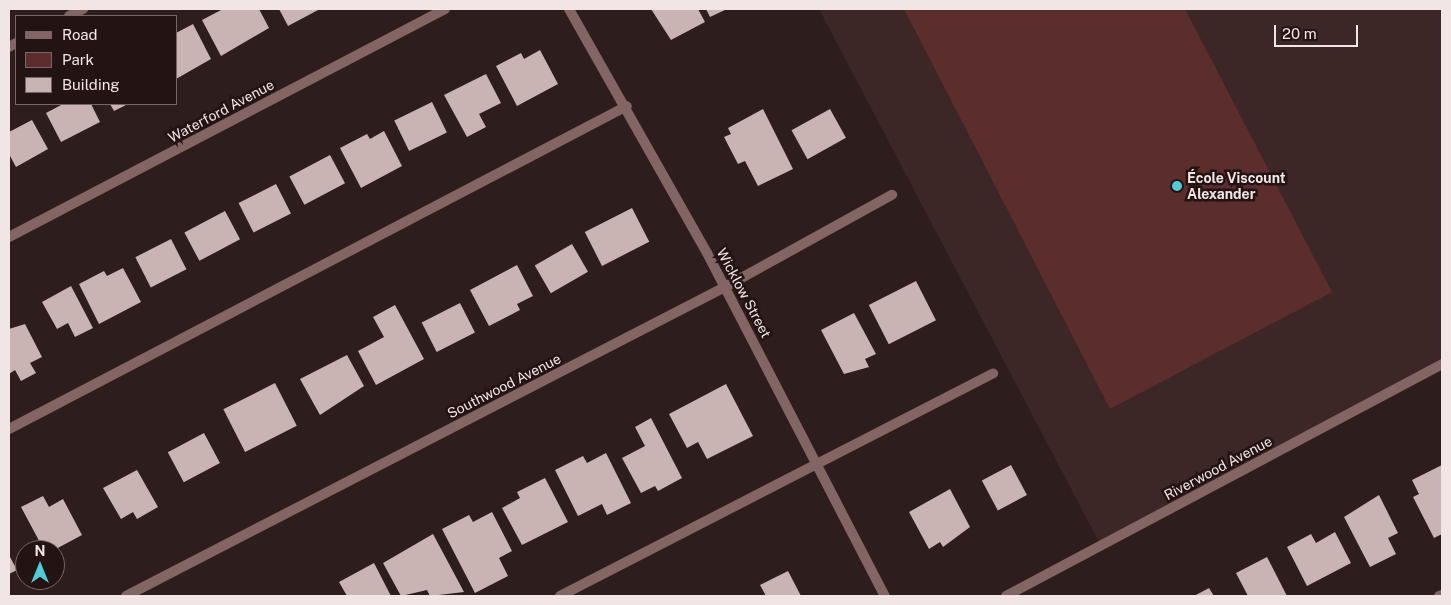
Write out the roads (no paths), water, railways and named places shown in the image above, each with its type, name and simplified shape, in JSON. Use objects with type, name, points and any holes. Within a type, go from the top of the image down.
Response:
[{"type":"street","points":[[71,15],[83,9]]},
{"type":"street","name":"Waterford Avenue","points":[[9,237],[445,9]]},
{"type":"street","name":"Wicklow Street","points":[[569,9],[627,106],[725,287],[885,596]]},
{"type":"street","points":[[9,429],[627,106]]},
{"type":"street","name":"Southwood Avenue","points":[[126,596],[725,287],[892,195]]},
{"type":"street","name":"Riverwood Avenue","points":[[1006,596],[1442,364]]},
{"type":"street","points":[[560,596],[993,373]]},
{"type":"place","name":"École Viscount Alexander","points":[[1177,186]]}]
